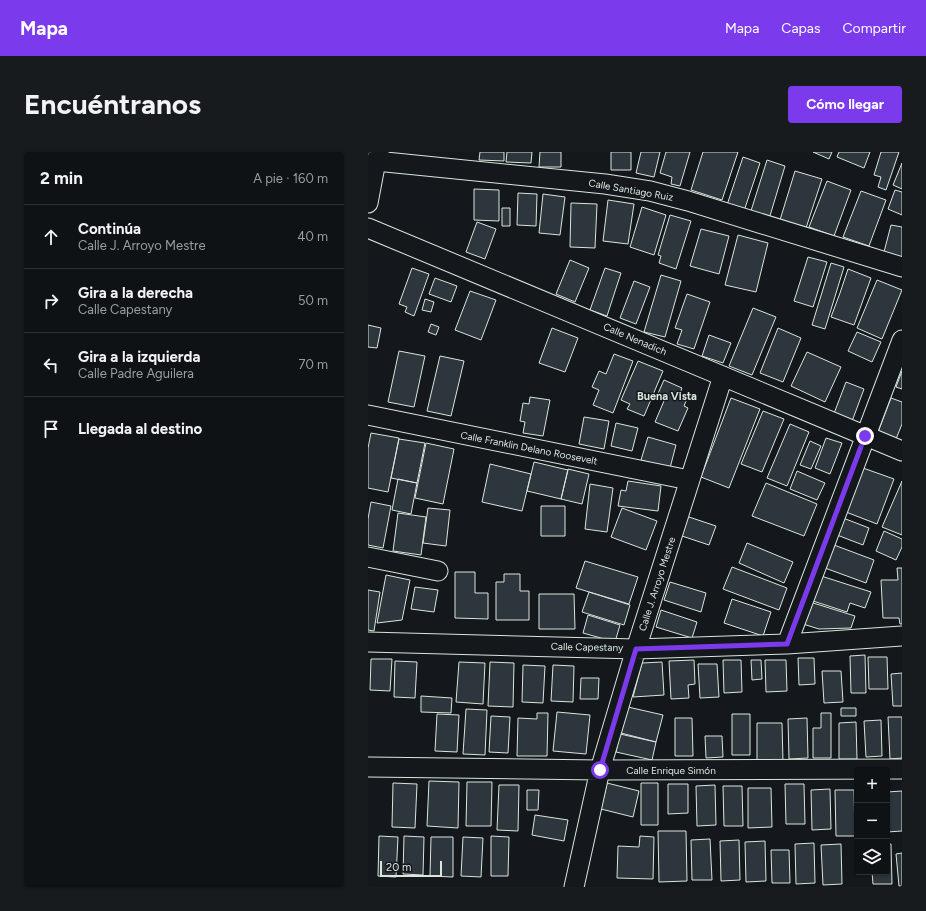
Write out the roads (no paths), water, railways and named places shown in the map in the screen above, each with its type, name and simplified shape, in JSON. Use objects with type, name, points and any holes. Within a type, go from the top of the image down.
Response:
[{"type":"street","points":[[368,203],[380,155]]},
{"type":"street","name":"Calle Santiago Ruiz","points":[[380,155],[650,191],[688,201],[902,267]]},
{"type":"street","name":"Calle Nenadich","points":[[368,228],[902,451]]},
{"type":"street","points":[[787,644],[902,340]]},
{"type":"street","name":"Calle J. Arroyo Mestre","points":[[574,887],[600,770],[636,649],[723,376]]},
{"type":"street","name":"Calle Franklin Delano Roosevelt","points":[[368,415],[690,480]]},
{"type":"street","points":[[368,557],[438,571]]},
{"type":"street","name":"Calle Capestany","points":[[368,642],[636,649],[787,644],[902,636]]},
{"type":"street","name":"Calle Enrique Simón","points":[[368,767],[600,770],[902,769]]},
{"type":"district","name":"Buena Vista","points":[[667,396]]}]
